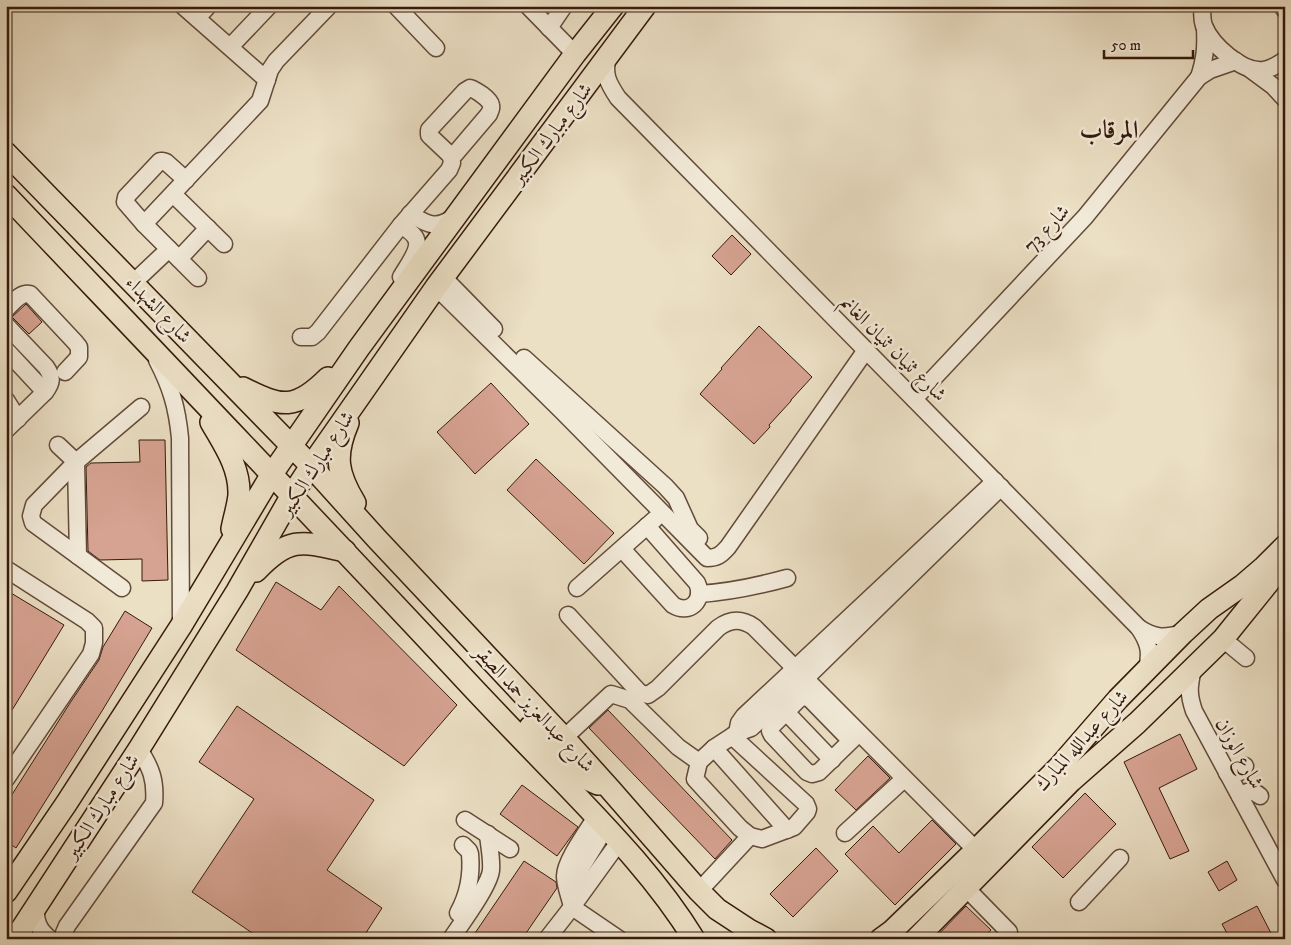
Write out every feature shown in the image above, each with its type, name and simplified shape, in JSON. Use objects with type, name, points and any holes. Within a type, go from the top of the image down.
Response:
[{"type":"main road","name":"شارع مبارك الكبير","points":[[8,885],[109,738],[181,626],[272,474],[359,348],[575,54],[625,9]]},
{"type":"main road","name":"شارع مبارك الكبير","points":[[15,939],[139,749],[237,591],[292,495],[311,466],[440,282],[608,56],[625,9]]},
{"type":"main road","name":"شارع الشهداء","points":[[6,153],[311,466]]},
{"type":"main road","name":"شارع الشهداء","points":[[7,197],[292,495]]},
{"type":"main road","points":[[222,375],[242,388],[271,401],[281,403],[294,402],[312,393],[359,348]]},
{"type":"main road","points":[[192,390],[228,452],[235,466],[238,478],[238,501],[227,550]]},
{"type":"main road","points":[[361,395],[342,440],[339,457],[340,468],[347,490],[377,539]]},
{"type":"main road","name":"شارع عبدالعزيز حمد الصقر","points":[[311,466],[610,788],[699,891],[717,909],[748,930],[766,939]]},
{"type":"main road","name":"شارع عبدالعزيز حمد الصقر","points":[[292,495],[607,829],[651,878],[694,939]]},
{"type":"main road","points":[[237,591],[268,558],[284,548],[297,544],[313,544],[346,551]]},
{"type":"main road","name":"شارع عبدالله المبارك","points":[[881,939],[892,931],[976,850],[1059,767],[1104,715],[1183,633],[1209,609],[1243,585],[1285,546]]},
{"type":"main road","name":"شارع عبدالله المبارك","points":[[916,939],[1071,781],[1124,734],[1227,635],[1273,577],[1285,565]]},
{"type":"main road","points":[[1209,609],[1224,612],[1230,620],[1231,626],[1227,635]]},
{"type":"main road","points":[[1104,715],[1104,723],[1108,730],[1115,734],[1124,734]]},
{"type":"main road","points":[[511,728],[517,723],[525,723],[570,768],[589,780],[610,788]]},
{"type":"main road","points":[[88,826],[96,802],[130,748],[129,739],[125,736],[117,735],[109,738]]},
{"type":"main road","points":[[651,878],[682,939]]},
{"type":"street","points":[[183,6],[267,80]]},
{"type":"street","points":[[197,18],[208,6]]},
{"type":"street","points":[[230,47],[269,6]]},
{"type":"street","points":[[144,224],[260,101],[270,70],[276,61],[329,6]]},
{"type":"street","points":[[396,6],[436,48]]},
{"type":"street","points":[[528,6],[575,54]]},
{"type":"street","points":[[549,28],[564,6]]},
{"type":"street","points":[[1190,6],[1203,18],[1215,42],[1273,86],[1285,99]]},
{"type":"street","points":[[1282,6],[1285,10]]},
{"type":"street","name":"شارع 73","points":[[1199,77],[1206,50],[1203,18]]},
{"type":"street","points":[[608,56],[605,66],[606,76],[610,87],[618,98]]},
{"type":"street","name":"شارع 73","points":[[914,399],[1085,217],[1199,77],[1210,70],[1243,65],[1263,70],[1285,60]]},
{"type":"street","points":[[579,96],[596,90],[618,98]]},
{"type":"street","name":"شارع ثنيان ثنيان الغانم","points":[[618,98],[1140,628]]},
{"type":"street","points":[[301,337],[312,336],[318,332],[406,220],[449,170],[452,163],[451,156]]},
{"type":"street","points":[[186,180],[163,161],[158,163],[125,199],[126,205],[198,278]]},
{"type":"street","points":[[173,194],[224,244]]},
{"type":"street","points":[[406,220],[434,226],[449,221],[457,215]]},
{"type":"street","points":[[402,290],[399,283],[400,279],[418,244],[406,220]]},
{"type":"street","points":[[133,283],[208,228]]},
{"type":"street","points":[[440,282],[562,411],[707,558],[721,555],[728,548],[866,350]]},
{"type":"street","points":[[440,282],[665,486],[676,498],[690,529],[704,544],[713,551],[728,548]]},
{"type":"street","points":[[6,309],[19,297],[30,294],[63,329],[75,342],[80,352],[76,361],[65,372]]},
{"type":"street","points":[[6,325],[49,371],[51,381],[50,386],[45,392],[12,424]]},
{"type":"street","points":[[147,343],[166,378],[174,399],[178,420],[180,438],[181,626]]},
{"type":"street","points":[[6,350],[45,392]]},
{"type":"street","points":[[6,400],[12,424]]},
{"type":"street","points":[[122,588],[33,523],[31,516],[34,505],[76,462],[141,407]]},
{"type":"street","points":[[58,445],[76,462],[78,556]]},
{"type":"street","points":[[734,734],[808,806],[807,812],[794,827],[762,839],[750,836],[740,828],[695,779],[699,762],[714,748],[734,734],[744,716],[800,674],[998,484]]},
{"type":"street","points":[[577,588],[662,513]]},
{"type":"street","points":[[622,549],[675,607],[681,609],[691,607],[698,600],[699,588],[697,584],[647,526]]},
{"type":"street","points":[[6,569],[87,621],[94,628],[94,643],[90,654],[6,779]]},
{"type":"street","points":[[699,594],[743,589],[787,578]]},
{"type":"street","points":[[568,615],[640,693],[648,695],[658,688],[718,628],[732,621],[740,620],[747,622],[800,674],[855,737]]},
{"type":"street","points":[[1140,628],[1149,634],[1159,637],[1183,633]]},
{"type":"street","points":[[1140,628],[1146,637],[1149,648],[1147,669]]},
{"type":"street","points":[[1227,635],[1246,658]]},
{"type":"street","name":"شارع الوزان","points":[[1193,668],[1189,698],[1194,711],[1285,880]]},
{"type":"street","points":[[564,738],[611,694],[626,698],[633,703],[678,747],[699,762]]},
{"type":"street","points":[[855,737],[819,772],[810,773],[772,736],[770,730],[800,698],[808,698],[855,737],[904,779],[976,850]]},
{"type":"street","points":[[786,712],[832,760]]},
{"type":"street","points":[[714,748],[787,830]]},
{"type":"street","points":[[64,939],[64,932],[67,926],[154,803],[153,779],[149,765],[139,749]]},
{"type":"street","points":[[1227,773],[1238,773],[1245,766]]},
{"type":"street","points":[[845,833],[904,779]]},
{"type":"street","points":[[1240,796],[1250,790],[1260,796]]},
{"type":"street","points":[[465,820],[510,849]]},
{"type":"street","points":[[607,829],[569,861],[565,876],[572,907],[619,939]]},
{"type":"street","points":[[547,939],[572,907],[607,829]]},
{"type":"street","points":[[452,939],[486,885],[490,875],[491,864],[488,834]]},
{"type":"street","points":[[699,891],[750,836]]},
{"type":"street","points":[[440,939],[461,908],[468,889],[470,854],[463,845]]},
{"type":"street","points":[[1079,902],[1120,858]]},
{"type":"street","points":[[966,888],[1009,932]]},
{"type":"street","points":[[36,907],[36,919],[39,928],[50,939]]},
{"type":"building","points":[[732,235],[751,254],[731,275],[712,256]]},
{"type":"building","points":[[26,304],[42,322],[29,334],[12,317]]},
{"type":"building","points":[[759,326],[812,377],[754,444],[700,394]]},
{"type":"building","points":[[491,383],[529,424],[475,474],[437,432]]},
{"type":"building","points":[[139,440],[165,440],[168,580],[142,581],[142,559],[100,560],[88,551],[86,467],[91,463],[140,462]]},
{"type":"building","points":[[536,459],[614,533],[584,564],[507,490]]},
{"type":"building","points":[[276,582],[321,610],[339,586],[457,705],[404,766],[236,650]]},
{"type":"building","points":[[6,590],[64,625],[6,720]]},
{"type":"building","points":[[125,611],[152,628],[16,848],[6,841],[6,804],[99,660],[103,647]]},
{"type":"building","points":[[237,706],[374,800],[327,870],[382,908],[362,939],[261,939],[192,892],[254,799],[199,762]]},
{"type":"building","points":[[608,710],[732,840],[715,859],[589,728]]},
{"type":"building","points":[[1180,734],[1197,769],[1159,788],[1189,851],[1170,859],[1124,762]]},
{"type":"building","points":[[868,756],[890,778],[856,810],[835,790]]},
{"type":"building","points":[[522,785],[578,827],[557,856],[500,814]]},
{"type":"building","points":[[1085,793],[1116,824],[1063,878],[1032,847]]},
{"type":"building","points":[[932,820],[956,844],[895,905],[845,854],[873,826],[899,853]]},
{"type":"building","points":[[816,848],[838,871],[793,917],[770,894]]},
{"type":"building","points":[[524,861],[556,882],[557,888],[522,939],[471,939]]},
{"type":"building","points":[[1227,861],[1237,880],[1219,891],[1208,872]]},
{"type":"building","points":[[966,906],[991,930],[983,939],[934,939]]},
{"type":"building","points":[[1257,906],[1274,939],[1230,939],[1222,924]]},
{"type":"district","name":"المرقاب","points":[[1109,129]]}]
